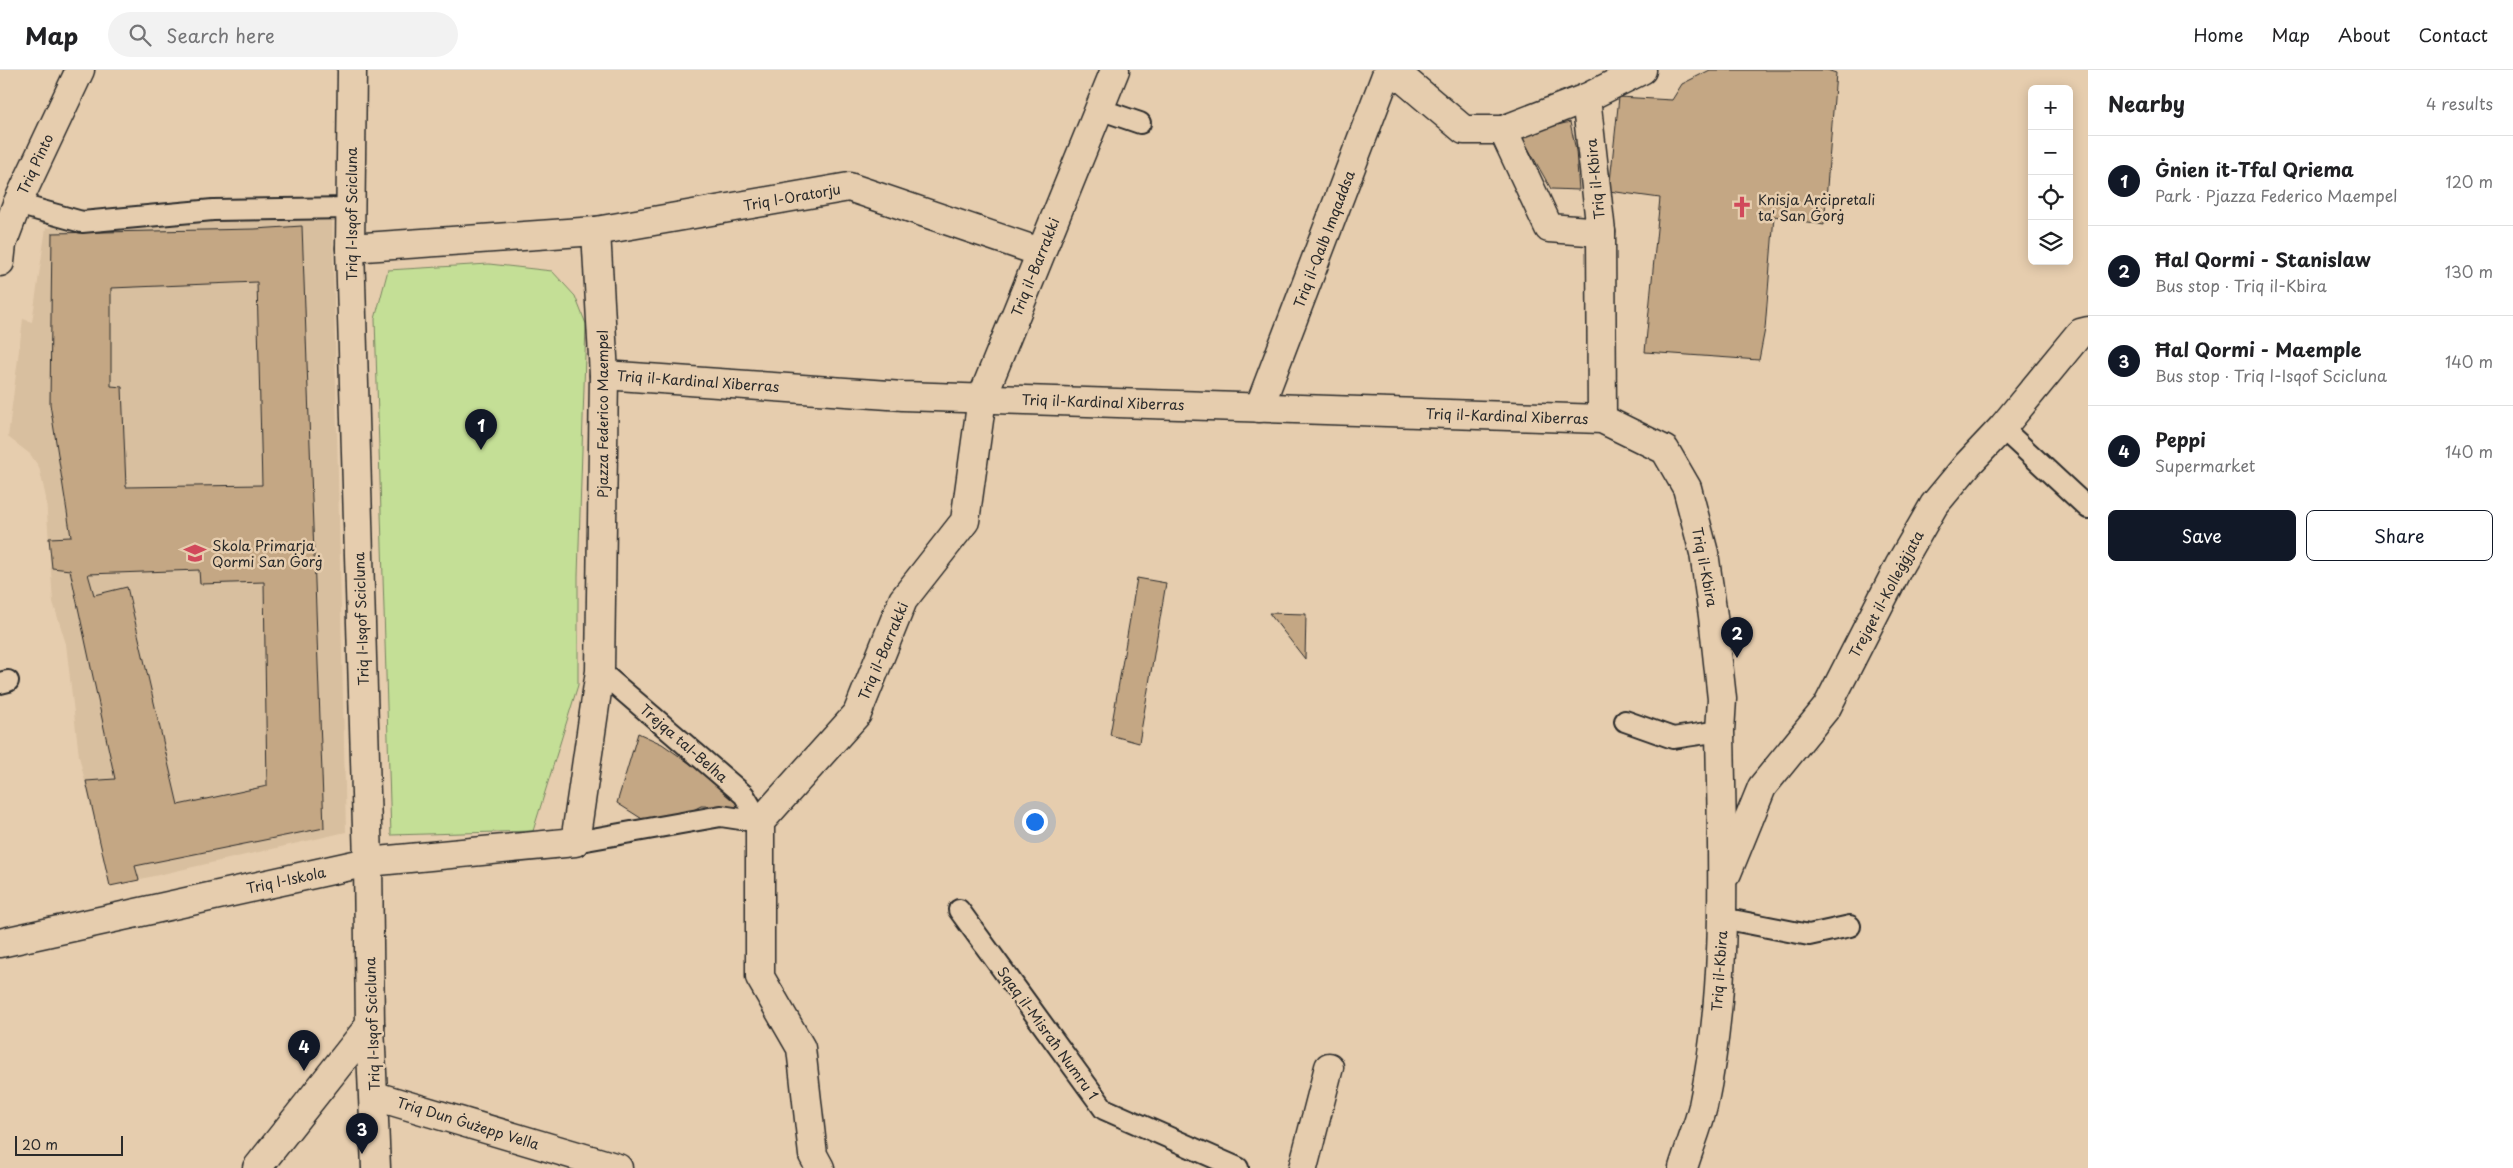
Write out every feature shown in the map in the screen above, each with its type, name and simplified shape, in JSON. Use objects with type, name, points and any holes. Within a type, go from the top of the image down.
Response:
[{"type":"street","name":"Triq Pinto","points":[[1,250],[17,204],[80,70]]},
{"type":"street","name":"Triq l-Isqof Scicluna","points":[[352,70],[350,248],[368,862],[370,1024],[376,1168]]},
{"type":"street","name":"Triq il-Barrakki","points":[[760,822],[857,714],[902,600],[965,521],[982,398],[1115,70]]},
{"type":"street","name":"Triq il-Qalb Imqaddsa","points":[[1259,408],[1388,70]]},
{"type":"street","points":[[1393,70],[1464,130],[1502,130],[1586,98],[1642,70]]},
{"type":"street","name":"Triq il-Kbira","points":[[1586,98],[1601,232],[1602,418],[1665,450],[1687,488],[1704,553],[1722,699],[1720,731],[1722,950],[1714,1048],[1702,1108],[1683,1168]]},
{"type":"street","points":[[1502,130],[1549,228],[1601,232]]},
{"type":"street","name":"Triq l-Oratorju","points":[[596,231],[849,187],[1040,252]]},
{"type":"street","points":[[350,248],[596,231]]},
{"type":"street","name":"Pjazza Federico Maempel","points":[[575,842],[600,671],[604,374],[596,231]]},
{"type":"street","name":"Trejqet il-Kolleġġjata","points":[[1722,884],[1762,787],[1826,706],[1899,566],[1934,505],[1968,464],[2002,428],[2080,334],[2088,331]]},
{"type":"street","name":"Triq il-Kardinal Xiberras","points":[[604,374],[903,396],[1602,418]]},
{"type":"street","points":[[760,822],[760,978],[801,1048],[813,1155],[820,1168]]},
{"type":"street","name":"Triq l-Iskola","points":[[0,942],[368,862],[575,842]]},
{"type":"street","points":[[257,1168],[370,1024]]},
{"type":"street","points":[[1303,1168],[1330,1067]]},
{"type":"street","name":"Triq Dun Ġużepp Vella","points":[[374,1096],[618,1168]]},
{"type":"lane","points":[[1099,109],[1140,123]]},
{"type":"lane","points":[[17,204],[82,222],[213,210],[351,208]]},
{"type":"lane","points":[[2002,428],[2088,508]]},
{"type":"lane","name":"Trejqa tal-Belha","points":[[600,671],[744,795],[760,822]]},
{"type":"lane","points":[[1625,721],[1673,738],[1720,731]]},
{"type":"lane","points":[[575,842],[721,816],[760,822]]},
{"type":"lane","name":"Sqaq il-Misraħ Numru 1","points":[[959,910],[1104,1110],[1238,1168]]},
{"type":"lane","points":[[1722,918],[1809,935],[1850,926]]},
{"type":"shaded area","name":"Skola Primarja Qormi San Ġorġ","points":[[332,209],[346,832],[110,886],[79,756],[66,644],[53,602],[46,498],[39,467],[30,454],[8,437],[23,319],[32,322],[46,228],[213,210]]},
{"type":"green space","points":[[489,264],[552,271],[575,296],[586,324],[578,576],[578,685],[533,831],[391,835],[375,319],[388,270]]},
{"type":"building","name":"Knisja Arċipretali ta' San Ġorġ","points":[[1710,70],[1827,70],[1836,73],[1824,225],[1774,216],[1765,329],[1759,360],[1645,352],[1660,198],[1609,191],[1619,97],[1672,100],[1682,84]]},
{"type":"building","points":[[1570,122],[1576,151],[1579,190],[1551,189],[1520,134]]},
{"type":"building","points":[[302,226],[324,828],[135,866],[139,880],[110,886],[86,781],[115,779],[70,570],[52,568],[49,538],[71,537],[50,404],[52,233],[255,229]],"holes":[[[257,282],[262,485],[126,487],[122,387],[111,386],[111,288]],[[199,570],[200,584],[264,582],[267,786],[178,805],[127,587],[94,595],[88,574]]]},
{"type":"building","points":[[1137,578],[1166,583],[1139,743],[1110,735]]},
{"type":"building","points":[[1269,613],[1306,614],[1305,659]]},
{"type":"building","points":[[638,733],[662,744],[739,798],[736,807],[701,806],[670,822],[647,822],[617,803]]},
{"type":"place","name":"Knisja Arċipretali ta' San Ġorġ","points":[[1742,207]]},
{"type":"place","name":"Ġnien it-Tfal Qriema","points":[[481,450]]},
{"type":"place","name":"Skola Primarja Qormi San Ġorġ","points":[[195,553]]},
{"type":"place","name":"Ħal Qormi - Stanislaw","points":[[1737,658]]},
{"type":"place","name":"Peppi","points":[[304,1071]]},
{"type":"place","name":"Ħal Qormi - Maemple","points":[[362,1154]]}]
